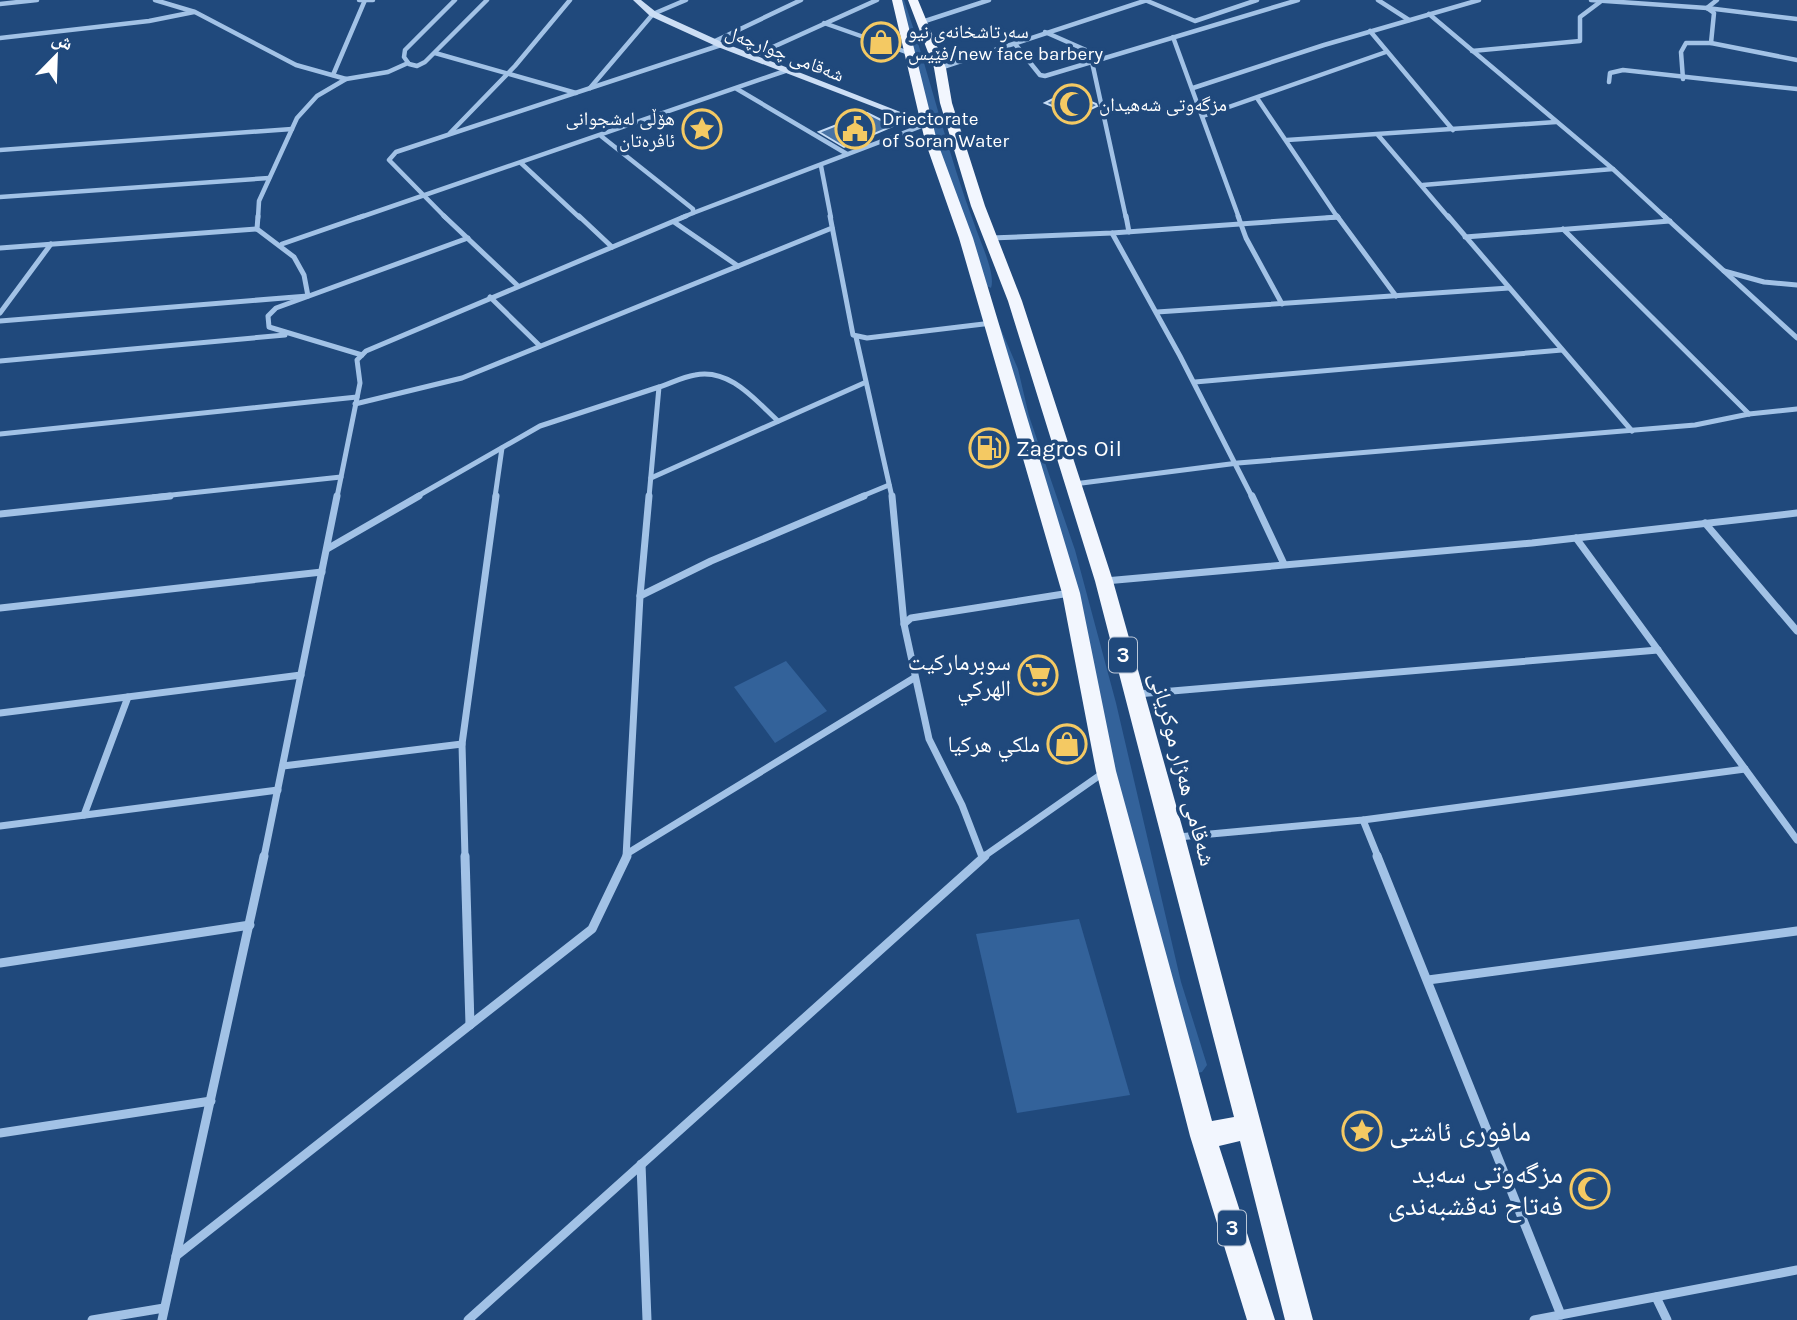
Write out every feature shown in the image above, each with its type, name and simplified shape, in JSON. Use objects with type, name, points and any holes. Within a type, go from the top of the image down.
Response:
[{"type":"highway","name":"3","points":[[897,0],[928,124],[992,323],[1071,593],[1107,771],[1203,1136],[1261,1320]]},
{"type":"highway","name":"شەقامی ھەژار موکریانی","points":[[913,0],[940,68],[946,103],[991,239],[1016,301],[1104,581],[1174,837],[1298,1320]]},
{"type":"highway","points":[[986,304],[1016,301]]},
{"type":"highway","points":[[1203,1136],[1247,1127]]},
{"type":"main road","name":"شەقامی چوارچەل","points":[[637,0],[653,14],[717,44],[928,124]]},
{"type":"street","points":[[0,4],[37,0]]},
{"type":"street","points":[[155,0],[195,12],[270,54],[308,69],[346,79]]},
{"type":"street","points":[[359,0],[373,0]]},
{"type":"street","points":[[333,75],[336,61],[350,38],[356,14],[365,0]]},
{"type":"street","points":[[455,0],[405,50],[404,57],[408,63],[416,66],[423,64],[487,0]]},
{"type":"street","points":[[450,134],[509,73],[570,0]]},
{"type":"street","points":[[589,89],[653,14],[686,0]]},
{"type":"street","points":[[517,285],[389,160],[396,152],[717,44],[802,0]]},
{"type":"street","points":[[751,57],[877,0]]},
{"type":"street","points":[[922,22],[989,0]]},
{"type":"street","points":[[940,68],[1015,44],[1044,31],[1146,0],[1195,21],[1257,0]]},
{"type":"street","points":[[1015,44],[1041,75],[1297,0]]},
{"type":"street","points":[[1378,0],[1409,20]]},
{"type":"street","points":[[1193,88],[1370,31],[1479,0]]},
{"type":"street","points":[[1591,0],[1707,8],[1797,19]]},
{"type":"street","points":[[1707,8],[1717,0]]},
{"type":"street","points":[[1472,51],[1580,41],[1576,25],[1579,19],[1600,2]]},
{"type":"street","points":[[1707,8],[1714,13],[1711,43]]},
{"type":"street","points":[[0,38],[149,21],[195,12]]},
{"type":"street","points":[[1429,14],[1612,169],[1797,338]]},
{"type":"street","points":[[824,22],[909,53]]},
{"type":"street","points":[[1044,31],[1104,58]]},
{"type":"street","points":[[1370,31],[1453,130]]},
{"type":"street","points":[[1173,37],[1246,238],[1282,304]]},
{"type":"street","points":[[1683,79],[1682,46],[1711,43],[1797,60]]},
{"type":"street","points":[[1203,116],[1386,52]]},
{"type":"street","points":[[435,53],[576,93]]},
{"type":"street","points":[[1092,62],[1129,232]]},
{"type":"street","points":[[308,296],[304,275],[294,255],[282,244],[267,240],[257,229],[259,201],[298,118],[317,96],[346,79],[388,72],[408,63]]},
{"type":"street","points":[[1609,82],[1610,73],[1623,70],[1683,79],[1722,80],[1797,89]]},
{"type":"street","points":[[282,244],[785,71]]},
{"type":"street","points":[[737,89],[847,155]]},
{"type":"street","points":[[1257,98],[1396,296]]},
{"type":"street","points":[[1286,140],[1556,122]]},
{"type":"street","points":[[162,1320],[250,925],[327,549],[360,383],[357,360],[366,351],[517,285],[693,213],[928,124]]},
{"type":"street","points":[[0,150],[292,129]]},
{"type":"street","points":[[1378,135],[1632,430]]},
{"type":"street","points":[[601,136],[693,209],[693,213]]},
{"type":"street","points":[[521,163],[612,247]]},
{"type":"street","points":[[821,166],[850,327],[856,337],[864,383],[890,485],[904,624],[914,678],[929,739],[962,805],[982,858]]},
{"type":"street","points":[[1423,185],[1612,169]]},
{"type":"street","points":[[0,197],[269,178]]},
{"type":"street","points":[[991,239],[1338,217]]},
{"type":"street","points":[[674,222],[738,266]]},
{"type":"street","points":[[1465,237],[1670,222]]},
{"type":"street","points":[[0,434],[356,400],[462,378],[832,228]]},
{"type":"street","points":[[0,248],[257,229]]},
{"type":"street","points":[[1563,229],[1749,414]]},
{"type":"street","points":[[1112,233],[1238,463],[1284,564]]},
{"type":"street","points":[[362,355],[269,327],[268,316],[276,308],[468,239]]},
{"type":"street","points":[[0,313],[51,244]]},
{"type":"street","points":[[1723,270],[1764,282],[1797,285]]},
{"type":"street","points":[[1157,312],[1509,288]]},
{"type":"street","points":[[0,321],[308,296]]},
{"type":"street","points":[[490,297],[540,346]]},
{"type":"street","points":[[856,337],[992,323]]},
{"type":"street","points":[[0,361],[289,335]]},
{"type":"street","points":[[1195,382],[1562,350]]},
{"type":"street","points":[[327,549],[540,426],[700,374],[717,375],[732,380],[778,421]]},
{"type":"street","points":[[651,478],[864,383]]},
{"type":"street","points":[[175,1257],[592,929],[628,853],[640,596],[659,387]]},
{"type":"street","points":[[1074,484],[1238,463],[1695,425],[1749,414],[1797,409]]},
{"type":"street","points":[[470,1025],[462,744],[502,448]]},
{"type":"street","points":[[0,514],[341,477]]},
{"type":"street","points":[[640,596],[710,561],[890,485]]},
{"type":"street","points":[[1104,581],[1576,538],[1797,513]]},
{"type":"street","points":[[1704,523],[1797,631]]},
{"type":"street","points":[[1576,538],[1797,840]]},
{"type":"street","points":[[0,608],[322,572]]},
{"type":"street","points":[[904,624],[911,618],[1071,593]]},
{"type":"street","points":[[1133,695],[1658,650]]},
{"type":"street","points":[[0,713],[301,675]]},
{"type":"street","points":[[628,853],[914,678]]},
{"type":"street","points":[[84,815],[128,697]]},
{"type":"street","points":[[283,765],[462,744]]},
{"type":"street","points":[[1174,837],[1363,820],[1745,769]]},
{"type":"street","points":[[468,1320],[982,858],[1107,771]]},
{"type":"street","points":[[0,826],[278,790]]},
{"type":"street","points":[[1363,820],[1561,1315]]},
{"type":"street","points":[[0,963],[250,925]]},
{"type":"street","points":[[1428,980],[1797,931]]},
{"type":"street","points":[[0,1133],[211,1101]]},
{"type":"street","points":[[641,1164],[647,1320]]},
{"type":"street","points":[[1534,1320],[1797,1270]]},
{"type":"street","points":[[1656,1297],[1667,1320]]},
{"type":"street","points":[[92,1320],[164,1308]]},
{"type":"shaded area","points":[[896,0],[904,0],[956,170],[989,266],[991,288],[987,286],[953,198]]},
{"type":"shaded area","points":[[997,320],[1018,369],[1029,416],[1075,550],[1116,703],[1181,982],[1207,1065],[1202,1072],[1193,1074]]},
{"type":"shaded area","points":[[786,661],[827,711],[775,743],[734,687]]},
{"type":"shaded area","points":[[1079,919],[1130,1095],[1017,1113],[976,934]]},
{"type":"building","name":"مزگەوتی شەهیدان","points":[[1067,92],[1097,106],[1076,116],[1045,103]]},
{"type":"building","name":"Driectorate of Soran Water","points":[[867,113],[893,126],[844,147],[819,132]]},
{"type":"place","name":"سەرتاشخانەی نیو فێیس/new face barbery","points":[[881,42]]},
{"type":"place","name":"مزگەوتی شەهیدان","points":[[1072,104]]},
{"type":"place","name":"هۆڵی لەشجوانی ئافرەتان","points":[[702,129]]},
{"type":"place","name":"Driectorate of Soran Water","points":[[855,129]]},
{"type":"place","name":"Zagros Oil","points":[[989,448]]},
{"type":"place","name":"سوبرماركيت الهركي","points":[[1038,675]]},
{"type":"place","name":"ملكي هركيا","points":[[1067,744]]},
{"type":"place","name":"مافوری ئاشتی","points":[[1362,1131]]},
{"type":"place","name":"مزگەوتی سەید فەتاح نەقشبەندی","points":[[1590,1189]]}]
